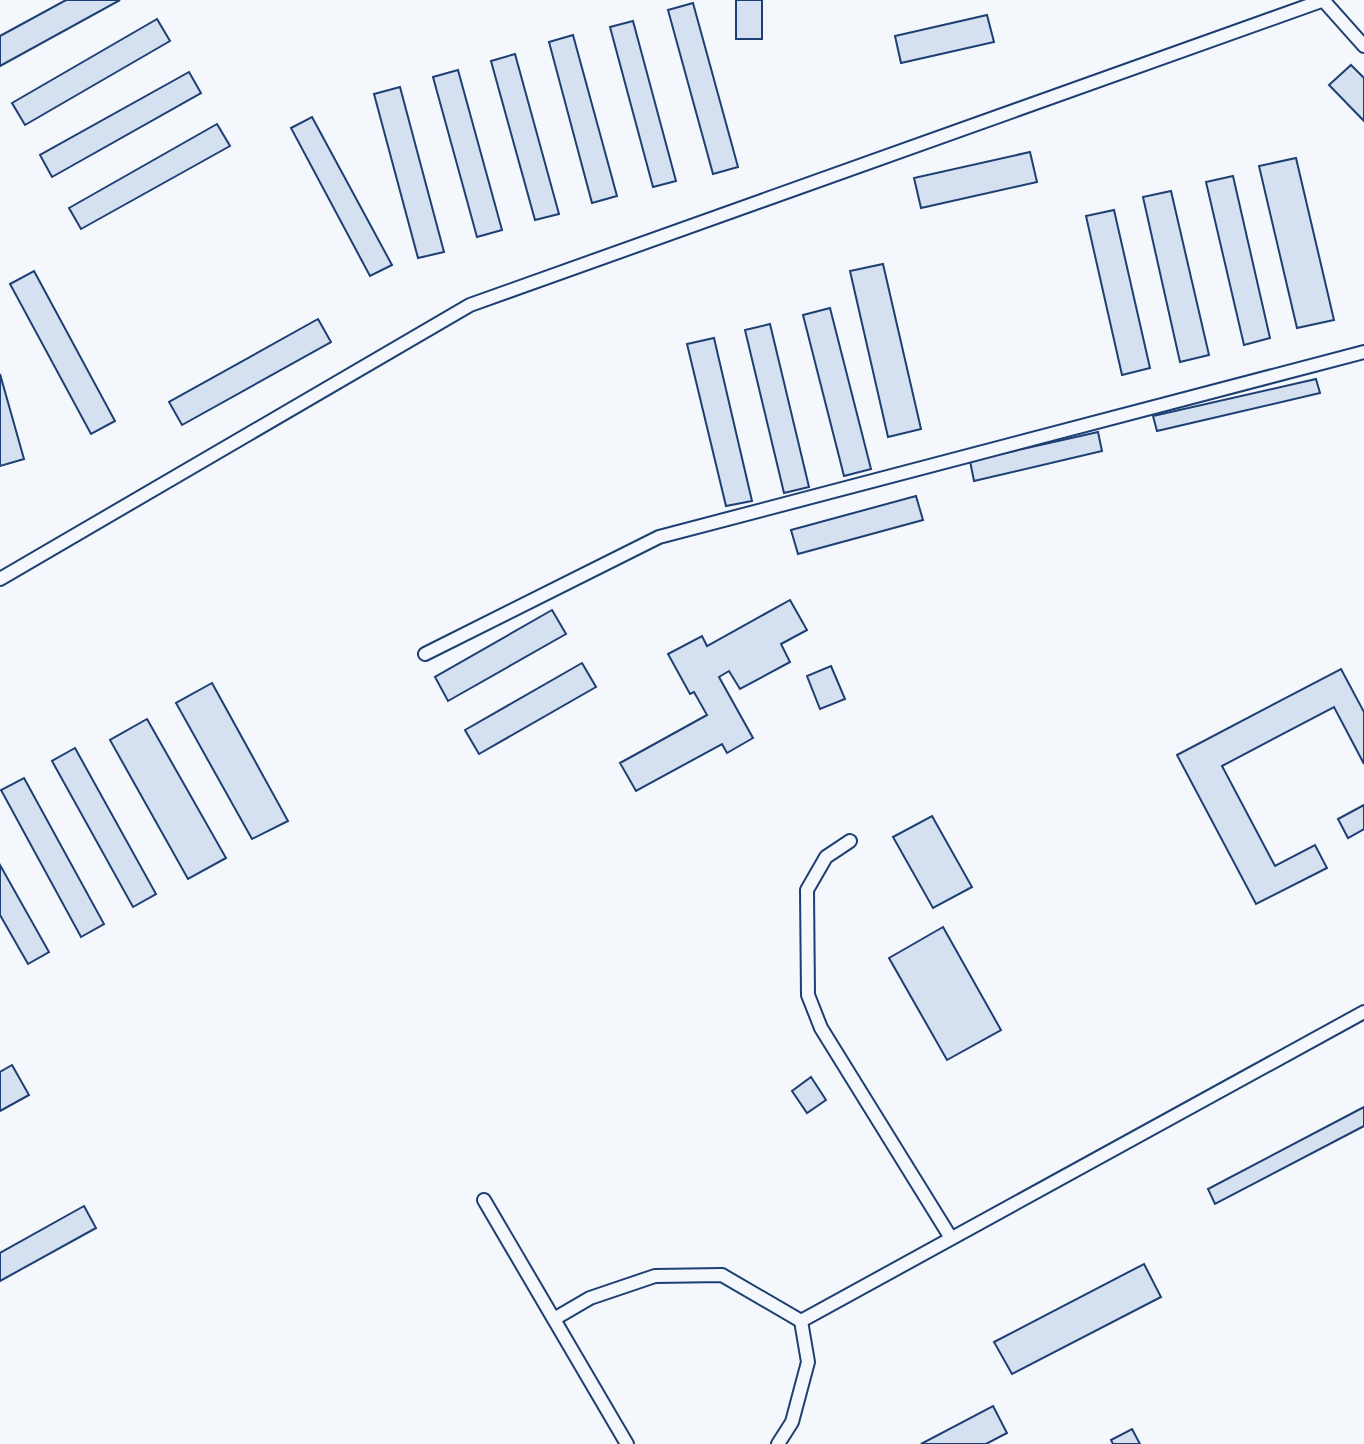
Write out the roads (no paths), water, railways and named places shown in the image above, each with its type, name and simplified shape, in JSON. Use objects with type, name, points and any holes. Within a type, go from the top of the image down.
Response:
[{"type":"lane","points":[[0,579],[470,305],[1324,1],[1364,46]]},
{"type":"lane","points":[[425,654],[659,537],[1364,352]]},
{"type":"lane","points":[[850,841],[826,857],[807,890],[808,995],[821,1028],[951,1238]]},
{"type":"lane","points":[[801,1321],[1364,1012]]},
{"type":"lane","points":[[484,1200],[627,1444]]},
{"type":"lane","points":[[554,1319],[590,1298],[655,1276],[722,1275],[801,1321]]},
{"type":"lane","points":[[778,1444],[792,1422],[808,1362],[801,1321]]}]
